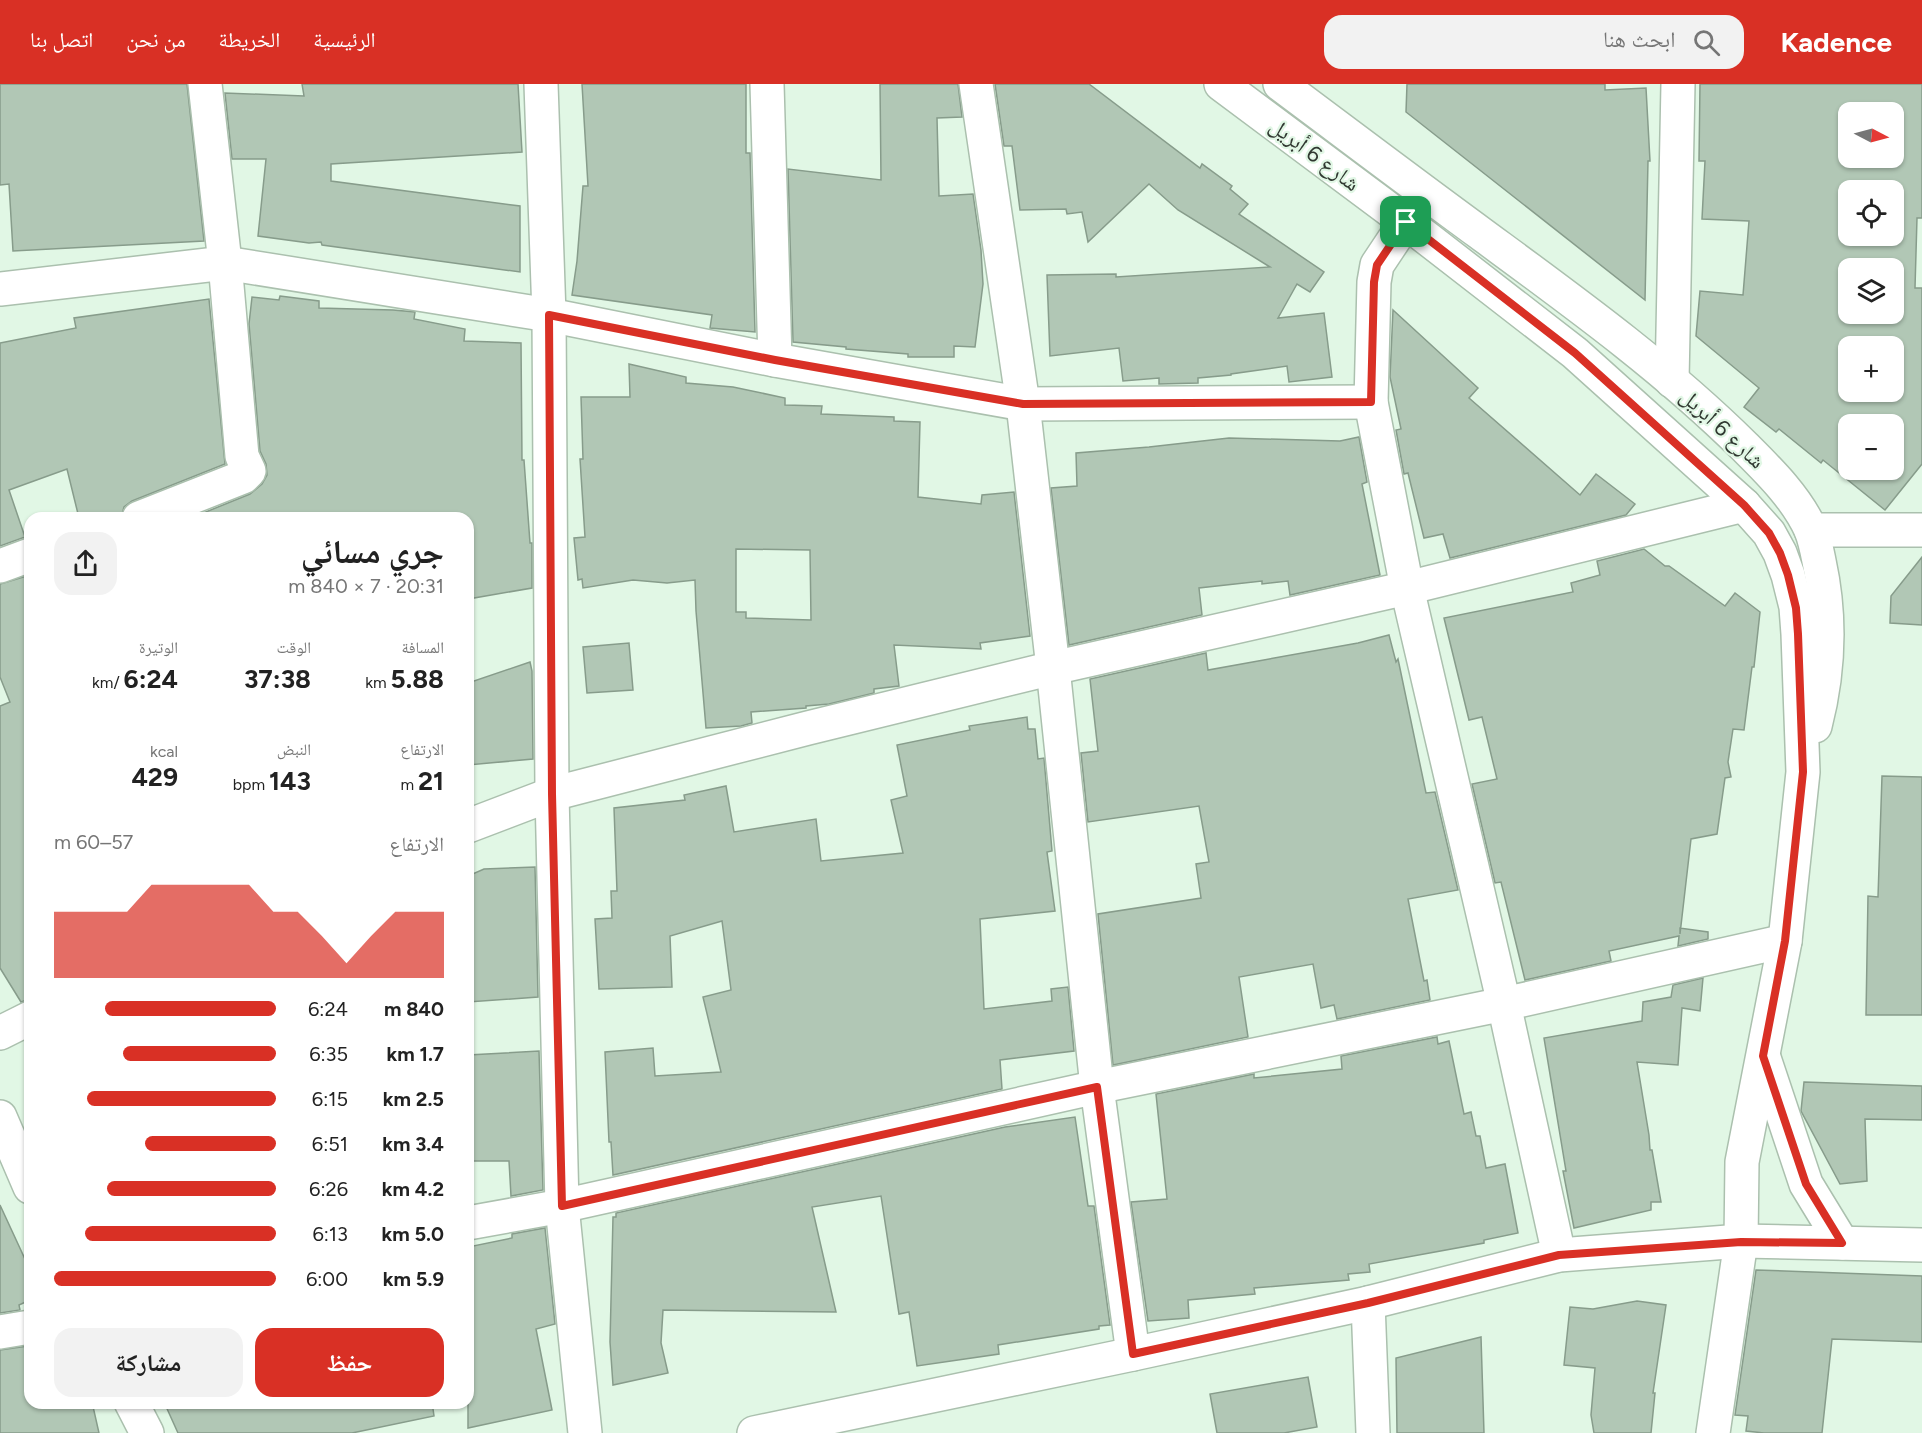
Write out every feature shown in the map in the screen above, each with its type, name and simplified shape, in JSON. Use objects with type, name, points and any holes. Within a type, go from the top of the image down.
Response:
[{"type":"street","points":[[154,512],[243,477],[249,471],[242,456],[225,263],[205,84]]},
{"type":"street","points":[[542,84],[549,315],[552,794],[562,1206],[585,1433]]},
{"type":"street","points":[[767,84],[775,360]]},
{"type":"street","points":[[975,84],[1023,404],[1097,1087],[1133,1354]]},
{"type":"street","name":"شارع 6 أبريل","points":[[1221,84],[1406,222],[1575,353],[1744,505],[1769,533],[1780,553],[1791,586],[1798,634],[1803,772],[1785,941],[1742,1162],[1741,1242],[1713,1433]]},
{"type":"street","name":"شارع 6 أبريل","points":[[1281,84],[1590,314],[1720,422],[1792,497],[1811,530],[1824,582],[1827,610],[1827,645],[1821,702],[1803,772]]},
{"type":"street","points":[[1672,381],[1678,84]]},
{"type":"street","points":[[1425,193],[1377,265],[1374,282],[1371,402],[1407,588],[1504,1004],[1559,1255]]},
{"type":"street","points":[[0,289],[225,263],[549,315],[775,360],[1023,404],[1371,402]]},
{"type":"street","points":[[474,823],[552,794],[819,725],[1053,668],[1407,588],[1744,505]]},
{"type":"street","points":[[1811,530],[1922,530]]},
{"type":"street","points":[[0,566],[24,557]]},
{"type":"street","points":[[474,1222],[562,1206],[1097,1087],[1504,1004],[1785,941]]},
{"type":"street","points":[[0,1033],[24,1021]]},
{"type":"street","points":[[1763,1056],[1806,1184],[1842,1243]]},
{"type":"street","points":[[0,1117],[24,1173]]},
{"type":"street","points":[[768,1432],[1368,1303],[1559,1255],[1741,1242],[1922,1245]]},
{"type":"street","points":[[1368,1303],[1373,1433]]},
{"type":"street","points":[[0,1332],[24,1329]]},
{"type":"street","points":[[135,1409],[147,1433]]},
{"type":"building","points":[[0,84],[187,84],[204,241],[13,251],[9,184],[0,185]]},
{"type":"building","points":[[302,84],[518,84],[522,152],[331,164],[331,181],[520,206],[520,272],[322,245],[321,242],[309,243],[258,236],[266,159],[232,159],[225,93],[304,96]]},
{"type":"building","points":[[582,84],[746,84],[746,153],[750,153],[755,332],[710,328],[712,315],[572,295],[583,186],[588,186]]},
{"type":"building","points":[[880,84],[958,84],[962,117],[937,118],[939,196],[973,194],[983,284],[975,347],[954,346],[954,357],[908,357],[908,354],[793,342],[788,169],[881,180]]},
{"type":"building","points":[[995,84],[1089,84],[1200,168],[1202,164],[1232,186],[1230,189],[1248,204],[1239,214],[1324,272],[1310,292],[1297,284],[1278,318],[1324,313],[1332,377],[1289,382],[1287,366],[1198,378],[1198,383],[1159,384],[1159,378],[1123,381],[1119,348],[1050,356],[1047,275],[1116,274],[1116,277],[1270,267],[1178,210],[1149,184],[1088,242],[1082,212],[1067,214],[1066,209],[1020,210],[1012,146],[1004,146]]},
{"type":"building","points":[[1407,84],[1605,84],[1605,90],[1646,88],[1650,161],[1648,161],[1645,300],[1406,112]]},
{"type":"building","points":[[1700,84],[1922,84],[1922,218],[1917,218],[1915,288],[1922,288],[1922,464],[1885,510],[1848,480],[1904,480],[1904,414],[1838,414],[1838,472],[1823,460],[1821,463],[1779,429],[1776,432],[1744,407],[1759,388],[1696,336],[1700,291],[1743,295],[1749,221],[1702,219],[1705,161],[1699,161]]},
{"type":"building","points":[[280,296],[319,301],[319,308],[415,312],[414,319],[465,329],[464,341],[521,343],[522,460],[524,460],[530,543],[532,543],[532,588],[474,598],[474,512],[206,512],[250,494],[262,484],[267,475],[266,464],[260,451],[249,324],[252,297],[279,300]]},
{"type":"building","points":[[209,299],[225,464],[132,501],[124,507],[123,512],[78,512],[67,469],[9,490],[24,537],[0,546],[0,343],[76,328],[74,318]]},
{"type":"building","points":[[1393,310],[1478,388],[1469,398],[1580,495],[1596,474],[1635,504],[1626,515],[1450,558],[1443,534],[1424,538],[1408,473],[1404,474],[1396,430],[1401,429],[1390,377]]},
{"type":"building","points":[[629,364],[686,377],[686,383],[733,387],[785,398],[785,405],[822,406],[821,414],[894,417],[894,421],[920,422],[918,497],[981,504],[982,495],[1014,492],[1030,636],[980,643],[981,649],[894,645],[899,686],[874,689],[874,693],[829,704],[751,712],[752,723],[706,728],[695,580],[667,583],[633,580],[583,588],[582,579],[578,580],[574,538],[585,537],[580,459],[583,459],[581,397],[630,397]],"holes":[[[736,549],[810,550],[811,620],[746,618],[746,612],[736,612]]]},
{"type":"building","points":[[1359,437],[1367,482],[1362,484],[1380,575],[1290,595],[1288,581],[1262,584],[1262,581],[1199,588],[1202,615],[1069,645],[1051,488],[1077,486],[1076,453],[1229,438],[1340,441]]},
{"type":"building","points":[[1644,549],[1665,566],[1669,566],[1725,606],[1735,593],[1760,612],[1744,730],[1733,729],[1728,762],[1731,777],[1725,778],[1717,834],[1691,839],[1681,928],[1708,932],[1708,939],[1678,946],[1679,936],[1609,951],[1611,961],[1525,980],[1501,882],[1495,883],[1472,784],[1497,779],[1482,717],[1469,720],[1444,618],[1573,592],[1571,583],[1600,575],[1597,561]]},
{"type":"building","points":[[1922,557],[1922,625],[1890,623],[1891,596]]},
{"type":"building","points":[[24,577],[24,1001],[21,1002],[0,968],[0,706],[10,702],[0,677],[0,584]]},
{"type":"building","points":[[1389,635],[1396,662],[1398,659],[1426,793],[1435,792],[1458,890],[1408,899],[1424,981],[1427,980],[1430,1000],[1337,1019],[1334,1005],[1321,1008],[1313,964],[1239,977],[1248,1037],[1113,1065],[1098,914],[1201,898],[1196,864],[1209,862],[1199,806],[1088,822],[1081,753],[1098,751],[1090,679],[1206,653],[1208,670],[1358,643]]},
{"type":"building","points":[[629,643],[633,690],[587,693],[583,647]]},
{"type":"building","points":[[530,662],[533,759],[474,764],[474,681]]},
{"type":"building","points":[[1027,717],[1028,729],[1035,729],[1038,759],[1044,758],[1052,851],[1047,852],[1055,911],[980,919],[984,1009],[1052,1001],[1051,989],[1068,987],[1074,1051],[1000,1060],[1002,1089],[613,1175],[611,1142],[609,1142],[605,1052],[653,1048],[655,1076],[721,1072],[703,997],[731,990],[722,921],[670,936],[672,987],[599,989],[595,919],[612,918],[611,891],[617,891],[614,808],[685,800],[684,795],[726,786],[734,832],[816,819],[821,861],[903,853],[891,800],[907,796],[897,745],[970,730],[969,726]]},
{"type":"building","points":[[1882,776],[1922,777],[1922,1015],[1866,1015],[1868,896],[1878,897]]},
{"type":"building","points":[[535,867],[538,997],[474,1002],[474,873],[484,869]]},
{"type":"building","points":[[1703,978],[1700,1011],[1682,1008],[1678,1065],[1637,1062],[1650,1150],[1652,1150],[1661,1202],[1651,1202],[1651,1210],[1574,1228],[1563,1171],[1566,1171],[1544,1038],[1642,1021],[1643,1002],[1671,997],[1673,985]]},
{"type":"building","points":[[1437,1037],[1438,1044],[1449,1041],[1464,1114],[1471,1112],[1476,1136],[1480,1136],[1486,1168],[1505,1164],[1518,1233],[1484,1240],[1484,1243],[1369,1264],[1370,1272],[1348,1274],[1349,1280],[1254,1288],[1255,1294],[1188,1300],[1189,1318],[1148,1321],[1131,1202],[1167,1199],[1156,1094],[1254,1074],[1254,1078],[1342,1069],[1341,1056]]},
{"type":"building","points":[[539,1051],[543,1190],[511,1196],[509,1161],[474,1161],[474,1055]]},
{"type":"building","points":[[1804,1082],[1922,1086],[1922,1120],[1865,1119],[1867,1181],[1840,1184],[1801,1111]]},
{"type":"building","points":[[1075,1117],[1088,1206],[1094,1206],[1110,1325],[1099,1326],[1099,1329],[998,1345],[999,1354],[917,1366],[909,1312],[899,1314],[881,1196],[812,1207],[836,1312],[663,1310],[661,1343],[668,1373],[613,1385],[610,1342],[613,1217],[616,1217],[616,1213],[1005,1127]]},
{"type":"building","points":[[0,1205],[24,1257],[24,1303],[19,1305],[20,1310],[0,1313]]},
{"type":"building","points":[[545,1228],[555,1324],[536,1329],[552,1410],[468,1428],[468,1409],[474,1409],[474,1246],[512,1238],[512,1234]]},
{"type":"building","points":[[1756,1270],[1922,1276],[1922,1342],[1832,1339],[1822,1433],[1746,1431],[1748,1416],[1735,1415]]},
{"type":"building","points":[[1637,1301],[1666,1305],[1653,1393],[1655,1393],[1651,1433],[1594,1433],[1591,1415],[1595,1368],[1564,1365],[1570,1307],[1593,1309]]},
{"type":"building","points":[[1481,1337],[1484,1433],[1397,1433],[1396,1358]]},
{"type":"building","points":[[24,1347],[24,1409],[94,1409],[99,1433],[0,1433],[0,1350]]},
{"type":"building","points":[[1308,1377],[1317,1427],[1284,1433],[1217,1433],[1210,1394]]},
{"type":"building","points":[[167,1409],[433,1409],[434,1416],[352,1433],[178,1433]]},
{"type":"route","points":[[1406,222],[1575,353],[1744,505],[1769,533],[1780,553],[1796,608],[1803,772],[1785,941],[1763,1056],[1806,1184],[1842,1243],[1741,1242],[1559,1255],[1368,1303],[1133,1354],[1097,1087],[562,1206],[552,794],[549,315],[775,360],[1023,404],[1371,402],[1374,282],[1377,265],[1406,222]]}]
